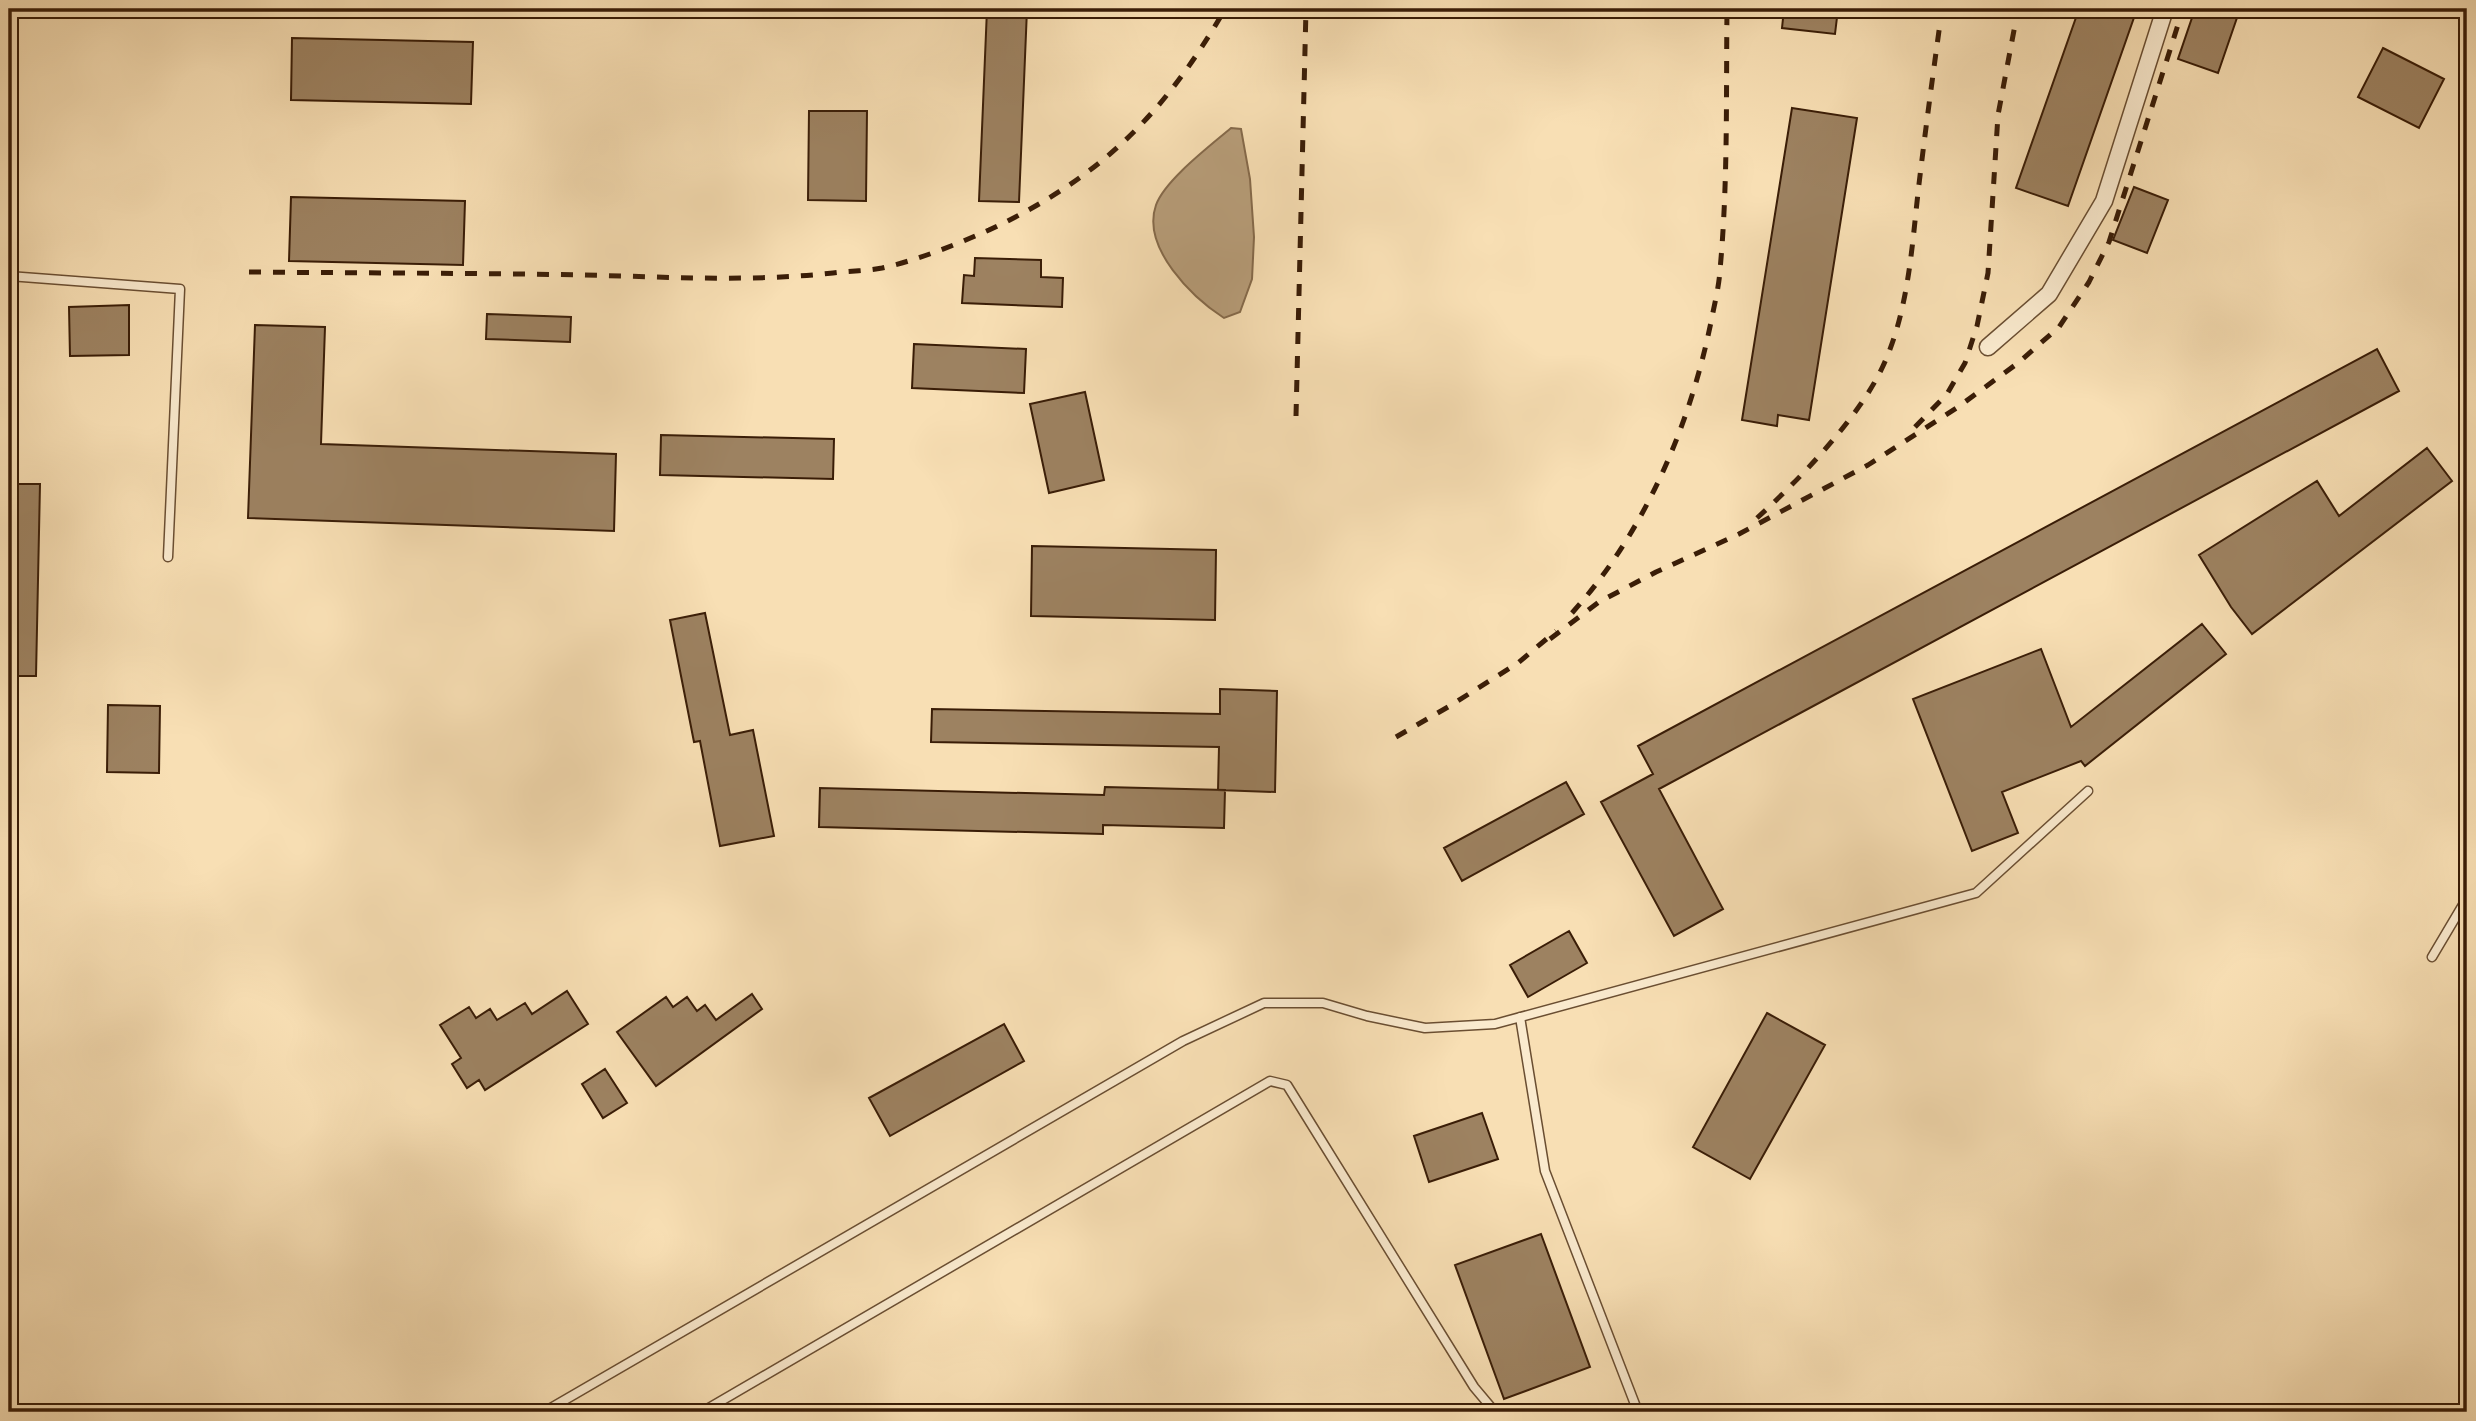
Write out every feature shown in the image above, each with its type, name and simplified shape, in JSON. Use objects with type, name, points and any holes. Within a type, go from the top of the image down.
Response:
[{"type":"street","points":[[1988,347],[2049,294],[2104,201],[2165,9]]},
{"type":"lane","points":[[9,276],[180,289],[168,557]]},
{"type":"lane","points":[[544,1412],[1183,1041],[1264,1003],[1324,1003],[1367,1016],[1424,1028],[1495,1024],[1976,893],[2088,791]]},
{"type":"lane","points":[[2432,957],[2467,898]]},
{"type":"lane","points":[[1520,1017],[1545,1171],[1638,1412]]},
{"type":"lane","points":[[702,1412],[1270,1081],[1287,1085],[1474,1387],[1495,1412]]},
{"type":"shaded area","points":[[1231,128],[1241,129],[1250,179],[1254,237],[1252,279],[1240,312],[1224,318],[1198,298],[1173,270],[1156,238],[1153,221],[1156,205],[1169,185]]},
{"type":"building","points":[[987,9],[1027,9],[1019,202],[979,201]]},
{"type":"building","points":[[1784,9],[1838,9],[1835,34],[1782,28]]},
{"type":"building","points":[[2079,9],[2137,9],[2068,206],[2016,188]]},
{"type":"building","points":[[2195,9],[2240,9],[2218,73],[2178,59]]},
{"type":"building","points":[[292,38],[473,42],[471,104],[291,100]]},
{"type":"building","points":[[2383,48],[2444,79],[2419,128],[2358,97]]},
{"type":"building","points":[[1792,108],[1857,118],[1809,420],[1778,415],[1777,426],[1742,420]]},
{"type":"building","points":[[809,111],[867,111],[866,201],[808,200]]},
{"type":"building","points":[[2134,187],[2168,200],[2147,253],[2113,240]]},
{"type":"building","points":[[291,197],[465,201],[463,265],[289,261]]},
{"type":"building","points":[[975,258],[1041,260],[1041,277],[1063,278],[1062,307],[962,303],[964,275],[974,276]]},
{"type":"building","points":[[129,305],[129,355],[70,356],[69,307]]},
{"type":"building","points":[[487,314],[571,317],[570,342],[486,339]]},
{"type":"building","points":[[255,325],[325,327],[321,444],[616,454],[614,531],[248,518]]},
{"type":"building","points":[[914,344],[1026,349],[1024,393],[912,388]]},
{"type":"building","points":[[2377,349],[2399,391],[1659,789],[1723,909],[1674,936],[1601,802],[1653,774],[1638,746]]},
{"type":"building","points":[[1085,392],[1104,480],[1049,493],[1030,404]]},
{"type":"building","points":[[661,435],[834,439],[833,479],[660,475]]},
{"type":"building","points":[[2427,448],[2452,481],[2252,634],[2231,607],[2199,555],[2317,481],[2339,516]]},
{"type":"building","points":[[9,484],[40,484],[36,676],[9,676]]},
{"type":"building","points":[[1032,546],[1216,550],[1215,620],[1031,616]]},
{"type":"building","points":[[705,613],[730,735],[753,730],[774,836],[720,846],[700,741],[694,742],[670,620]]},
{"type":"building","points":[[2202,624],[2226,654],[2085,766],[2081,761],[2002,792],[2018,833],[1972,851],[1913,699],[2041,649],[2071,727]]},
{"type":"building","points":[[1220,689],[1277,691],[1275,792],[1218,790],[1219,747],[931,742],[932,709],[1220,714]]},
{"type":"building","points":[[108,705],[160,706],[159,773],[107,772]]},
{"type":"building","points":[[1566,782],[1584,814],[1462,881],[1444,848]]},
{"type":"building","points":[[1105,787],[1225,790],[1224,828],[1103,825],[1103,834],[819,827],[820,788],[1104,795]]},
{"type":"building","points":[[1569,931],[1587,963],[1528,997],[1510,965]]},
{"type":"building","points":[[567,991],[588,1024],[485,1090],[479,1080],[467,1088],[452,1064],[461,1058],[440,1025],[469,1007],[476,1018],[490,1009],[497,1020],[525,1003],[532,1014]]},
{"type":"building","points":[[752,994],[762,1009],[656,1086],[617,1032],[666,997],[673,1007],[687,997],[697,1011],[705,1005],[716,1020]]},
{"type":"building","points":[[1767,1013],[1825,1045],[1750,1179],[1693,1147]]},
{"type":"building","points":[[1004,1024],[1024,1061],[890,1136],[869,1098]]},
{"type":"building","points":[[605,1069],[627,1103],[603,1118],[582,1084]]},
{"type":"building","points":[[1482,1113],[1498,1159],[1429,1182],[1414,1136]]},
{"type":"building","points":[[1541,1234],[1590,1367],[1504,1399],[1455,1265]]},
{"type":"railway","points":[[249,272],[740,278],[802,276],[896,265],[989,230],[1029,210],[1096,165],[1126,140],[1153,112],[1202,47],[1225,9]]},
{"type":"railway","points":[[1296,416],[1306,9]]},
{"type":"railway","points":[[1572,613],[1622,548],[1662,475],[1692,397],[1703,357],[1718,288],[1723,238],[1727,9]]},
{"type":"railway","points":[[1757,518],[1791,486],[1844,427],[1872,386],[1892,345],[1908,276],[1942,9]]},
{"type":"railway","points":[[1915,427],[1947,394],[1965,363],[1977,326],[1988,273],[1998,115],[2018,9]]},
{"type":"railway","points":[[1550,639],[1599,602],[1739,534],[1868,465],[1958,407],[2018,363],[2059,327],[2089,282],[2109,242],[2183,9]]},
{"type":"railway","points":[[1396,737],[1518,663],[1556,631]]}]
